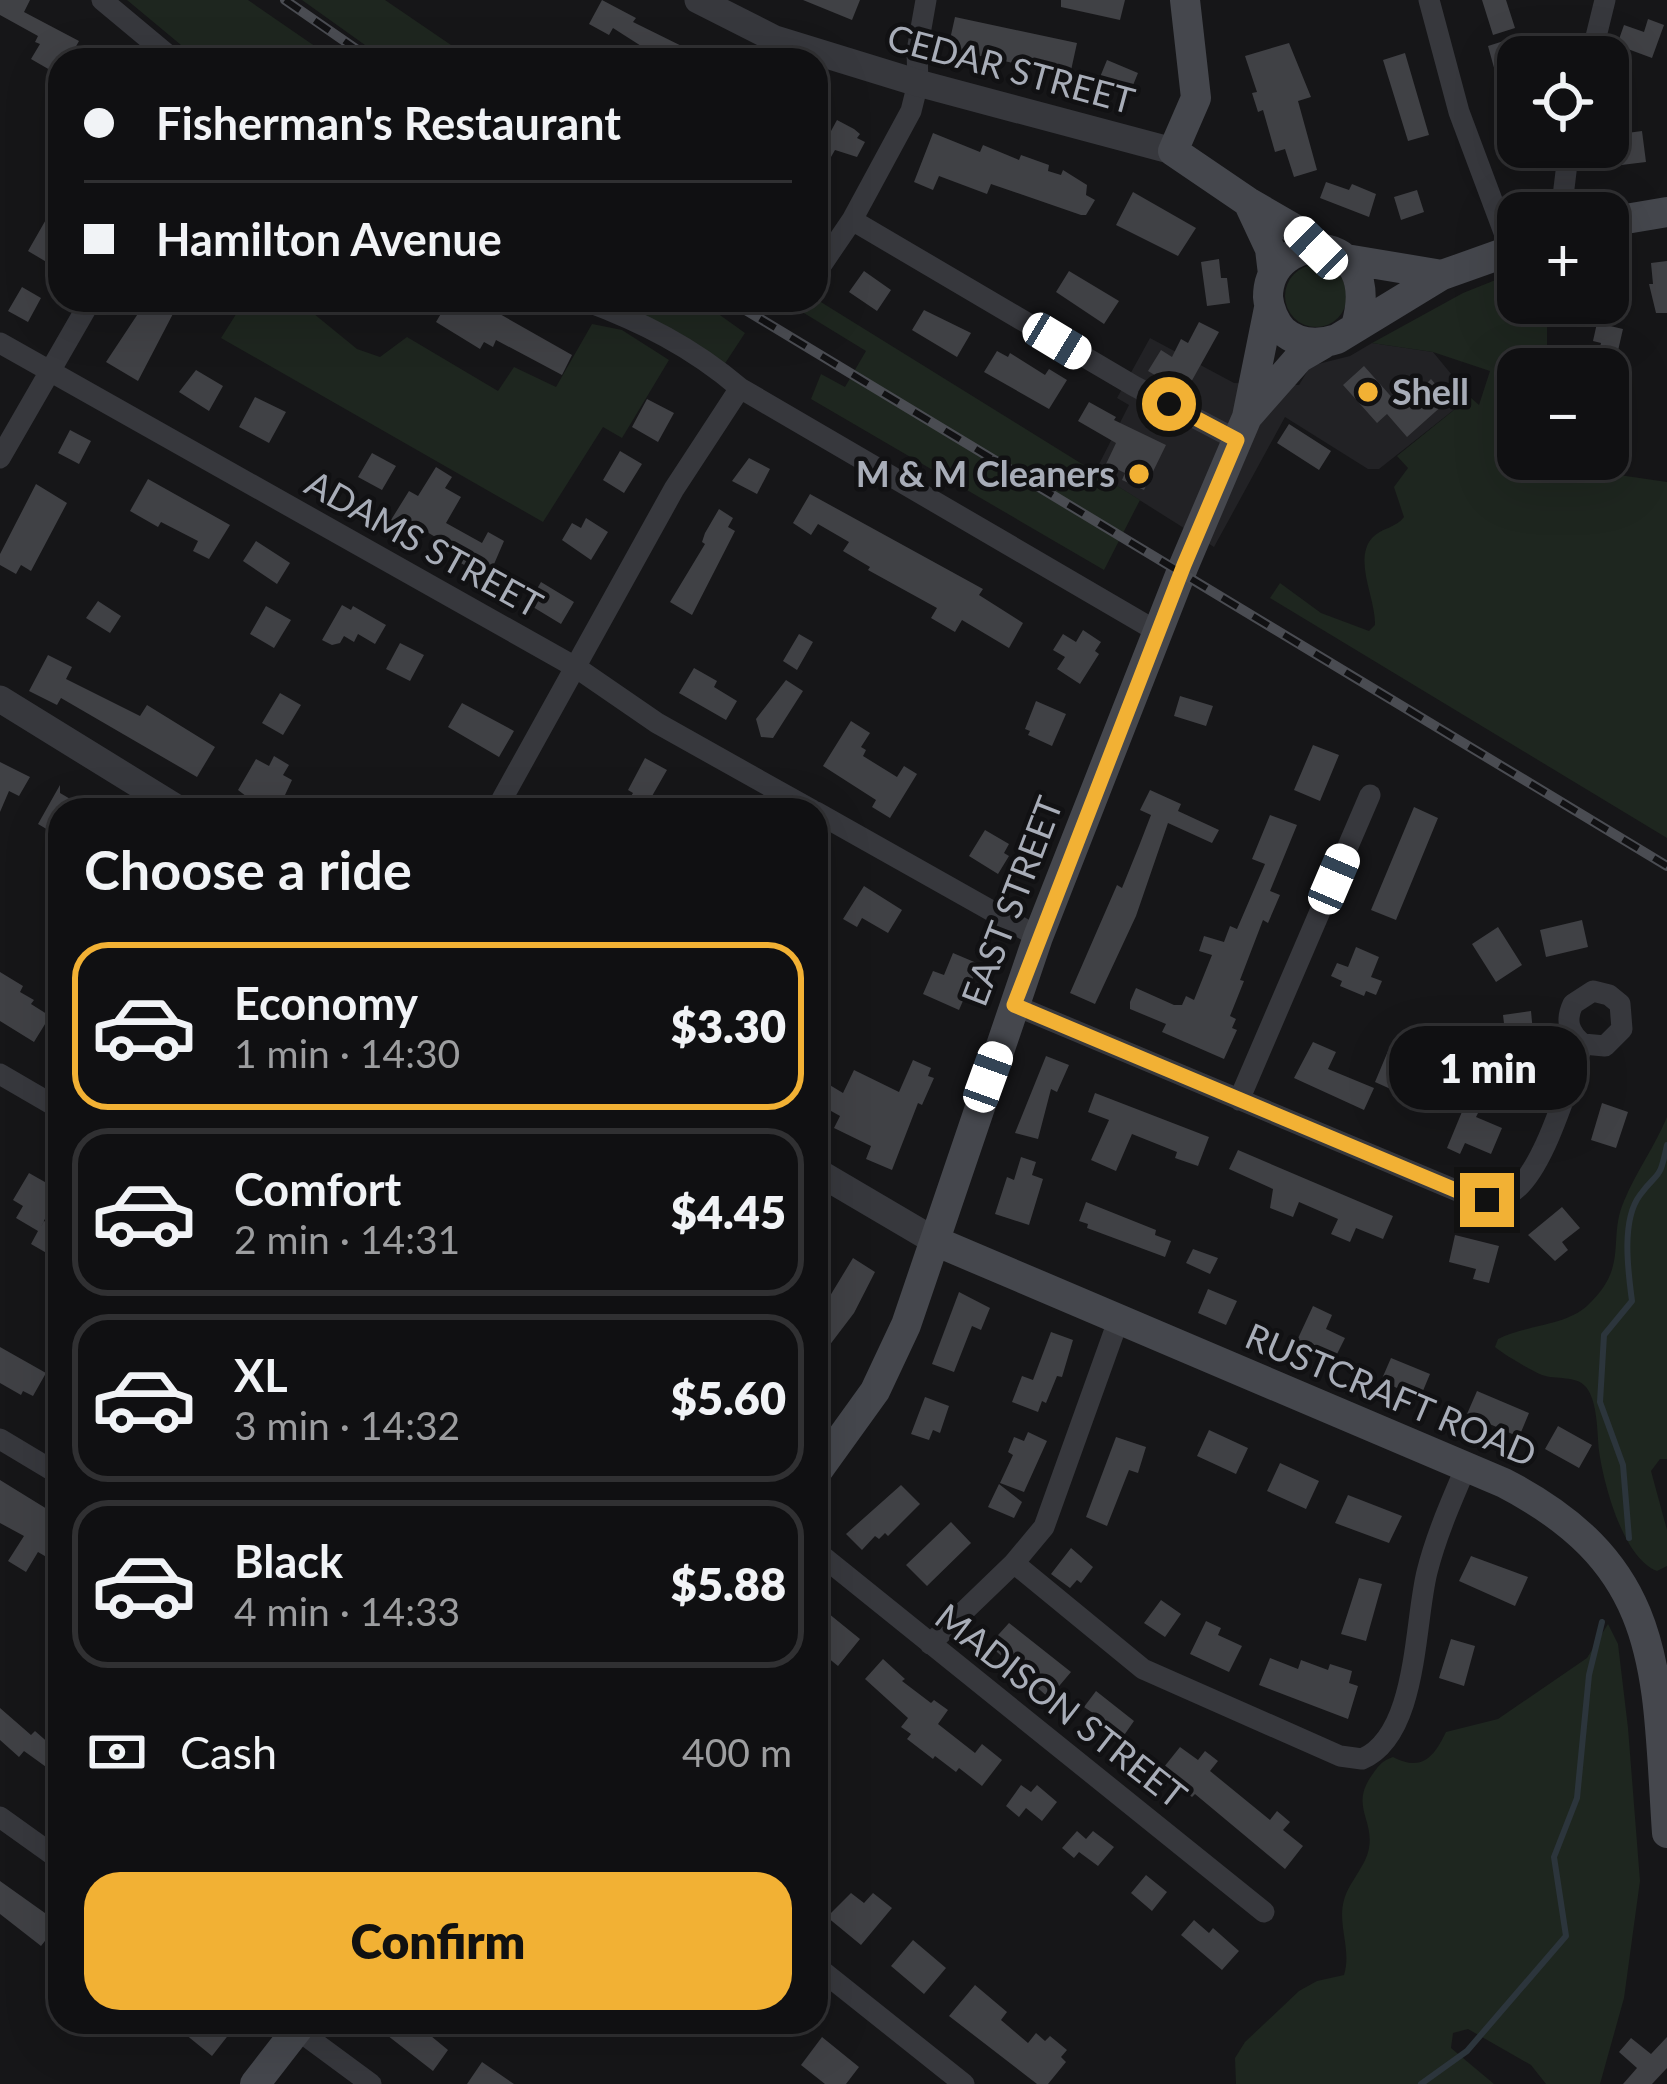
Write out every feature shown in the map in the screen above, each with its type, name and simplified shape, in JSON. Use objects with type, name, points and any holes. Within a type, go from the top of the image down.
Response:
[{"type":"main road","points":[[1185,0],[1196,98],[1173,152],[1298,231],[1316,248],[1346,259],[1442,274]]},
{"type":"main road","points":[[1248,202],[1270,249],[1273,274]]},
{"type":"main road","points":[[1629,218],[1667,212]]},
{"type":"main road","points":[[1316,248],[1284,260],[1273,274],[1269,308],[1280,328],[1300,341],[1323,344],[1442,274],[1497,256]]},
{"type":"main road","points":[[1346,259],[1363,286],[1356,326]]},
{"type":"main road","name":"EAST STREET","points":[[828,1456],[875,1391],[906,1325],[1038,937],[1242,429],[1269,308]]},
{"type":"main road","name":"EAST STREET","points":[[1242,429],[1299,358],[1323,344]]},
{"type":"main road","name":"RUSTCRAFT ROAD","points":[[934,1241],[1466,1467],[1535,1499],[1571,1526],[1602,1556],[1634,1603],[1649,1647],[1658,1697],[1667,1832]]},
{"type":"main road","points":[[255,2084],[288,2034]]},
{"type":"street","points":[[102,0],[160,48]]},
{"type":"street","name":"CEDAR STREET","points":[[698,0],[775,39],[804,48]]},
{"type":"street","points":[[828,255],[911,111],[926,0]]},
{"type":"street","points":[[1430,0],[1459,112],[1497,207]]},
{"type":"street","points":[[1596,36],[1605,0]]},
{"type":"street","name":"CEDAR STREET","points":[[828,55],[1173,152]]},
{"type":"street","points":[[852,220],[1134,386],[1242,429]]},
{"type":"street","points":[[0,458],[84,312]]},
{"type":"street","points":[[612,312],[663,333],[740,388],[1159,632]]},
{"type":"street","name":"ADAMS STREET","points":[[0,343],[577,668],[657,723],[791,798]]},
{"type":"street","points":[[503,798],[674,489],[740,388]]},
{"type":"street","points":[[0,699],[161,798]]},
{"type":"street","points":[[1239,1100],[1370,795]]},
{"type":"street","name":"ADAMS STREET","points":[[828,819],[1038,937]]},
{"type":"street","points":[[1014,1005],[1487,1200],[1506,1196],[1529,1175],[1583,1044]]},
{"type":"street","points":[[0,1074],[48,1102]]},
{"type":"street","points":[[828,1178],[934,1241]]},
{"type":"street","points":[[930,1644],[1014,1563],[1044,1527],[1118,1321]]},
{"type":"street","points":[[0,1439],[48,1468]]},
{"type":"street","points":[[1014,1563],[1143,1669],[1340,1756],[1362,1759],[1382,1744],[1402,1710],[1426,1575],[1466,1467]]},
{"type":"street","name":"MADISON STREET","points":[[828,1561],[1264,1912]]},
{"type":"street","points":[[0,1817],[48,1851]]},
{"type":"street","points":[[828,1976],[964,2084]]},
{"type":"street","points":[[308,2034],[371,2084]]},
{"type":"shaded area","points":[[127,0],[248,0],[318,48],[185,48]]},
{"type":"shaded area","points":[[302,0],[385,0],[455,48],[369,48]]},
{"type":"shaded area","points":[[1316,265],[1338,274],[1347,296],[1338,318],[1316,327],[1294,318],[1285,296],[1294,274]]},
{"type":"shaded area","points":[[1497,279],[1497,324],[1547,324],[1547,348],[1497,348],[1497,480],[1629,476],[1667,482],[1667,838],[1270,598],[1280,583],[1321,613],[1369,631],[1375,625],[1365,557],[1372,538],[1404,517],[1394,487],[1408,468],[1397,456],[1470,397],[1479,405],[1490,371],[1433,352],[1372,343]]},
{"type":"shaded area","points":[[828,306],[1140,500],[1104,570],[811,399],[821,374],[845,387],[866,351],[802,312],[828,312]]},
{"type":"shaded area","points":[[237,312],[312,312],[357,349],[380,357],[407,337],[498,391],[514,367],[556,387],[592,324],[622,330],[669,360],[622,438],[603,427],[543,522],[221,338]]},
{"type":"shaded area","points":[[626,312],[716,312],[745,333],[722,368]]},
{"type":"shaded area","points":[[1150,338],[1234,383],[1299,385],[1318,364],[1350,356],[1372,343],[1433,352],[1470,397],[1379,469],[1368,469],[1285,417],[1214,547],[1095,472],[1129,405],[1117,398]]},
{"type":"shaded area","points":[[1667,1117],[1667,1459],[1660,1459],[1651,1471],[1667,1530],[1667,1566],[1657,1571],[1634,1552],[1617,1519],[1602,1465],[1595,1409],[1586,1387],[1571,1379],[1542,1375],[1495,1347],[1498,1339],[1509,1334],[1578,1313],[1600,1292],[1613,1265],[1624,1201]]},
{"type":"shaded area","points":[[1608,1624],[1618,1644],[1640,1881],[1624,1998],[1600,2084],[1546,2084],[1531,2065],[1468,2029],[1453,2033],[1451,2048],[1494,2084],[1236,2084],[1235,2058],[1245,2042],[1299,1991],[1344,1975],[1342,1909],[1369,1848],[1363,1795],[1377,1769],[1393,1757],[1419,1762],[1432,1755],[1446,1732],[1498,1719],[1587,1658]]},
{"type":"building","points":[[0,0],[30,0],[24,12],[79,41],[75,48],[48,48],[48,69],[31,59],[40,44],[35,42],[38,36],[0,15]]},
{"type":"building","points":[[602,0],[636,18],[633,22],[686,48],[644,48],[613,28],[609,35],[589,24]]},
{"type":"building","points":[[803,0],[860,0],[852,20]]},
{"type":"building","points":[[1061,0],[1125,0],[1120,20],[1061,7]]},
{"type":"building","points":[[1482,0],[1506,0],[1515,28],[1493,35]]},
{"type":"building","points":[[955,17],[1077,43],[1070,75],[952,50]]},
{"type":"building","points":[[1648,19],[1664,25],[1652,58],[1629,49],[1629,36],[1620,36],[1624,25],[1644,32]]},
{"type":"building","points":[[1289,43],[1311,97],[1298,101],[1317,170],[1294,177],[1285,149],[1275,152],[1263,110],[1258,112],[1245,56]]},
{"type":"building","points":[[1497,43],[1496,75],[1488,46]]},
{"type":"building","points":[[1405,53],[1429,135],[1408,141],[1383,60]]},
{"type":"building","points":[[1107,60],[1138,73],[1129,95],[1098,82]]},
{"type":"building","points":[[837,120],[860,134],[857,138],[865,142],[857,157],[835,150],[828,155]]},
{"type":"building","points":[[1642,131],[1646,162],[1629,164],[1629,133]]},
{"type":"building","points":[[933,133],[980,152],[983,145],[1019,160],[1021,155],[1049,165],[1048,171],[1061,175],[1063,170],[1087,185],[1086,195],[1095,200],[1086,215],[1081,215],[991,184],[987,194],[939,176],[933,190],[914,182]]},
{"type":"building","points":[[1326,182],[1349,190],[1352,184],[1376,194],[1369,217],[1320,198]]},
{"type":"building","points":[[1417,190],[1424,212],[1401,220],[1394,197]]},
{"type":"building","points":[[1133,192],[1196,228],[1178,256],[1116,225]]},
{"type":"building","points":[[48,216],[48,263],[28,251]]},
{"type":"building","points":[[1219,259],[1230,303],[1207,306],[1201,262]]},
{"type":"building","points":[[1667,261],[1667,313],[1656,313],[1649,284],[1653,284],[1651,263]]},
{"type":"building","points":[[864,271],[891,290],[877,311],[849,292]]},
{"type":"building","points":[[1069,271],[1119,301],[1104,324],[1056,292]]},
{"type":"building","points":[[22,287],[41,298],[28,322],[8,311]]},
{"type":"building","points":[[924,310],[971,333],[957,357],[912,330]]},
{"type":"building","points":[[139,312],[174,312],[138,381],[106,362]]},
{"type":"building","points":[[442,312],[496,312],[572,355],[562,375],[496,340],[493,347],[484,342],[480,349],[436,322]]},
{"type":"building","points":[[1199,322],[1219,332],[1185,393],[1148,371],[1161,350],[1172,357],[1181,339],[1188,343]]},
{"type":"building","points":[[1597,324],[1623,329],[1619,348],[1600,348],[1601,343],[1593,341]]},
{"type":"building","points":[[997,351],[1008,357],[1010,353],[1045,375],[1049,369],[1067,380],[1049,409],[984,372]]},
{"type":"building","points":[[1364,366],[1396,402],[1420,381],[1424,386],[1431,379],[1443,393],[1438,397],[1444,404],[1407,437],[1387,414],[1377,423],[1343,385]]},
{"type":"building","points":[[196,370],[223,386],[209,411],[179,392]]},
{"type":"building","points":[[255,397],[286,412],[269,443],[239,427]]},
{"type":"building","points":[[647,399],[674,413],[658,442],[632,427]]},
{"type":"building","points":[[1089,402],[1166,445],[1144,490],[1122,480],[1125,473],[1106,464],[1116,443],[1078,421]]},
{"type":"building","points":[[1289,424],[1331,451],[1319,470],[1277,443]]},
{"type":"building","points":[[70,430],[91,441],[79,464],[58,453]]},
{"type":"building","points":[[620,451],[642,464],[624,493],[603,480]]},
{"type":"building","points":[[372,453],[396,466],[382,490],[358,477]]},
{"type":"building","points":[[749,458],[770,469],[757,494],[732,481]]},
{"type":"building","points":[[436,467],[452,477],[445,488],[461,497],[446,523],[482,543],[488,532],[504,541],[488,578],[457,561],[462,553],[412,523],[408,530],[391,520],[409,491],[418,496]]},
{"type":"building","points":[[148,479],[230,525],[209,559],[193,551],[198,541],[130,511]]},
{"type":"building","points":[[36,484],[67,503],[31,571],[21,565],[16,574],[0,565],[0,554]]},
{"type":"building","points":[[810,494],[983,589],[979,595],[1023,623],[1009,648],[962,620],[955,632],[931,618],[937,608],[843,551],[849,542],[818,524],[811,535],[793,523]]},
{"type":"building","points":[[719,509],[733,518],[728,527],[735,531],[692,615],[670,602],[705,544],[705,533]]},
{"type":"building","points":[[586,518],[608,532],[591,560],[562,540],[572,523],[581,528]]},
{"type":"building","points":[[256,541],[290,563],[277,584],[243,561]]},
{"type":"building","points":[[541,582],[574,602],[561,624],[528,604]]},
{"type":"building","points":[[98,601],[121,616],[110,633],[86,618]]},
{"type":"building","points":[[342,605],[351,610],[353,606],[386,625],[375,644],[358,634],[354,642],[344,636],[332,645],[322,640]]},
{"type":"building","points":[[266,606],[291,620],[274,648],[250,634]]},
{"type":"building","points":[[1083,630],[1101,642],[1080,684],[1057,669],[1065,657],[1053,650],[1063,634],[1076,642]]},
{"type":"building","points":[[799,634],[813,642],[797,670],[783,661]]},
{"type":"building","points":[[400,643],[424,655],[410,681],[386,669]]},
{"type":"building","points":[[48,655],[72,667],[66,679],[140,716],[147,705],[215,747],[197,777],[61,698],[57,705],[29,691]]},
{"type":"building","points":[[694,668],[717,681],[714,687],[737,701],[726,720],[679,693]]},
{"type":"building","points":[[786,680],[803,691],[773,738],[761,737],[756,719]]},
{"type":"building","points":[[280,693],[301,705],[283,735],[262,723]]},
{"type":"building","points":[[1180,696],[1213,706],[1206,726],[1174,716]]},
{"type":"building","points":[[1036,701],[1066,714],[1052,746],[1025,729]]},
{"type":"building","points":[[462,703],[514,731],[499,757],[448,727]]},
{"type":"building","points":[[851,721],[870,733],[861,747],[866,750],[863,756],[897,777],[904,766],[917,774],[890,818],[872,807],[876,800],[823,766]]},
{"type":"building","points":[[1313,745],[1339,755],[1320,801],[1294,790]]},
{"type":"building","points":[[274,756],[289,765],[283,775],[292,780],[284,798],[248,798],[238,790],[256,759],[269,766]]},
{"type":"building","points":[[645,758],[667,770],[651,798],[630,798],[633,793],[628,790]]},
{"type":"building","points":[[0,762],[30,777],[19,796],[9,791],[0,812]]},
{"type":"building","points":[[1150,790],[1181,804],[1178,811],[1219,830],[1212,843],[1168,823],[1136,916],[1095,1004],[1070,993],[1139,846],[1151,815],[1140,810]]},
{"type":"building","points":[[48,806],[48,830],[38,824]]},
{"type":"building","points":[[1414,807],[1438,818],[1396,920],[1371,910]]},
{"type":"building","points":[[1270,815],[1297,825],[1270,891],[1280,895],[1268,923],[1263,920],[1240,980],[1244,981],[1230,1016],[1236,1019],[1232,1028],[1237,1030],[1224,1059],[1162,1032],[1166,1024],[1130,1009],[1130,1002],[1136,988],[1174,1005],[1182,1005],[1186,996],[1194,1000],[1212,955],[1199,951],[1204,936],[1224,942],[1230,926],[1237,929],[1265,864],[1252,859]]},
{"type":"building","points":[[985,830],[1009,844],[1004,853],[1009,856],[998,874],[969,856]]},
{"type":"building","points":[[864,886],[902,910],[888,933],[862,918],[857,927],[843,919]]},
{"type":"building","points":[[1582,920],[1588,947],[1546,957],[1540,930]]},
{"type":"building","points":[[1498,927],[1522,965],[1496,982],[1472,944]]},
{"type":"building","points":[[1356,947],[1379,957],[1371,977],[1382,981],[1376,995],[1366,991],[1364,996],[1340,986],[1342,981],[1331,976],[1337,963],[1348,967]]},
{"type":"building","points":[[953,953],[979,964],[959,1010],[923,994],[933,971],[944,975]]},
{"type":"building","points":[[0,972],[23,986],[20,992],[34,1000],[31,1004],[48,1019],[34,1042],[0,1021]]},
{"type":"building","points":[[1531,1011],[1535,1054],[1508,1057],[1503,1015]]},
{"type":"building","points":[[1313,1042],[1336,1052],[1328,1069],[1374,1088],[1364,1110],[1294,1078]]},
{"type":"building","points":[[1388,1051],[1429,1069],[1415,1100],[1375,1082]]},
{"type":"building","points":[[1046,1056],[1069,1065],[1057,1092],[1051,1089],[1038,1139],[1015,1133]]},
{"type":"building","points":[[913,1060],[931,1068],[928,1076],[934,1078],[922,1105],[918,1103],[892,1170],[866,1159],[871,1146],[834,1128],[840,1116],[828,1109],[828,1084],[843,1093],[854,1070],[899,1092]]},
{"type":"building","points":[[1095,1093],[1209,1137],[1198,1166],[1132,1134],[1116,1171],[1091,1160],[1109,1120],[1088,1112]]},
{"type":"building","points":[[1466,1102],[1481,1107],[1476,1117],[1502,1128],[1491,1154],[1465,1143],[1460,1154],[1447,1148]]},
{"type":"building","points":[[1602,1103],[1628,1112],[1616,1148],[1591,1140]]},
{"type":"building","points":[[1238,1150],[1393,1216],[1383,1239],[1356,1228],[1350,1242],[1331,1234],[1338,1219],[1299,1202],[1293,1217],[1270,1208],[1273,1189],[1229,1169]]},
{"type":"building","points":[[1021,1157],[1036,1162],[1032,1175],[1043,1179],[1029,1225],[995,1214],[1007,1177],[1014,1180]]},
{"type":"building","points":[[29,1173],[48,1184],[48,1213],[41,1227],[44,1221],[48,1223],[48,1254],[31,1244],[38,1231],[16,1218],[23,1206],[13,1200]]},
{"type":"building","points":[[1086,1202],[1156,1230],[1155,1235],[1171,1241],[1165,1257],[1087,1228],[1088,1224],[1079,1221]]},
{"type":"building","points":[[1562,1207],[1580,1228],[1562,1242],[1568,1250],[1555,1261],[1528,1235]]},
{"type":"building","points":[[1455,1235],[1499,1246],[1489,1283],[1473,1279],[1476,1269],[1449,1262]]},
{"type":"building","points":[[1193,1249],[1218,1258],[1210,1274],[1186,1263]]},
{"type":"building","points":[[853,1258],[875,1272],[854,1313],[828,1347],[828,1299]]},
{"type":"building","points":[[1208,1289],[1237,1301],[1226,1325],[1198,1313]]},
{"type":"building","points":[[959,1292],[990,1308],[981,1330],[972,1326],[954,1372],[932,1364]]},
{"type":"building","points":[[1313,1306],[1332,1315],[1326,1329],[1345,1338],[1332,1364],[1294,1347]]},
{"type":"building","points":[[1051,1332],[1073,1340],[1062,1377],[1057,1376],[1038,1412],[1012,1402],[1022,1376],[1033,1380]]},
{"type":"building","points":[[0,1347],[46,1373],[33,1396],[0,1383]]},
{"type":"building","points":[[1391,1358],[1430,1374],[1420,1398],[1381,1381]]},
{"type":"building","points":[[1477,1391],[1529,1413],[1519,1437],[1467,1414]]},
{"type":"building","points":[[925,1397],[949,1406],[940,1433],[933,1430],[929,1440],[911,1434]]},
{"type":"building","points":[[1558,1426],[1592,1445],[1579,1468],[1545,1449]]},
{"type":"building","points":[[1209,1430],[1248,1448],[1236,1474],[1197,1456]]},
{"type":"building","points":[[1028,1432],[1047,1441],[1024,1492],[1000,1483],[1013,1455],[1008,1452],[1014,1437],[1024,1441]]},
{"type":"building","points":[[1116,1437],[1146,1447],[1138,1473],[1129,1470],[1107,1526],[1086,1517]]},
{"type":"building","points":[[1280,1463],[1319,1481],[1306,1509],[1267,1491]]},
{"type":"building","points":[[0,1480],[48,1510],[48,1558],[38,1552],[26,1572],[8,1561],[24,1536],[0,1523]]},
{"type":"building","points":[[999,1484],[1022,1502],[1014,1518],[988,1507]]},
{"type":"building","points":[[901,1485],[920,1504],[888,1536],[875,1536],[862,1550],[846,1534]]},
{"type":"building","points":[[1348,1495],[1402,1516],[1389,1543],[1335,1523]]},
{"type":"building","points":[[951,1522],[971,1543],[927,1586],[906,1565]]},
{"type":"building","points":[[1071,1548],[1093,1567],[1081,1583],[1077,1580],[1070,1588],[1051,1574]]},
{"type":"building","points":[[1471,1556],[1528,1577],[1515,1606],[1459,1581]]},
{"type":"building","points":[[1359,1578],[1382,1584],[1366,1641],[1341,1634]]},
{"type":"building","points":[[1161,1600],[1181,1614],[1165,1637],[1144,1623]]},
{"type":"building","points":[[828,1613],[860,1639],[838,1666],[828,1658]]},
{"type":"building","points":[[1206,1621],[1221,1628],[1218,1635],[1242,1646],[1229,1672],[1190,1654]]},
{"type":"building","points":[[1009,1623],[1071,1672],[1049,1698],[989,1645]]},
{"type":"building","points":[[1451,1639],[1475,1646],[1464,1686],[1439,1678]]},
{"type":"building","points":[[1270,1658],[1298,1669],[1301,1660],[1328,1670],[1330,1664],[1352,1671],[1349,1683],[1358,1686],[1348,1719],[1259,1685]]},
{"type":"building","points":[[883,1659],[905,1679],[902,1681],[948,1710],[938,1724],[975,1753],[982,1744],[1002,1760],[982,1786],[907,1739],[911,1734],[901,1727],[908,1718],[865,1679]]},
{"type":"building","points":[[1096,1691],[1134,1721],[1120,1741],[1098,1726],[1103,1720],[1084,1707]]},
{"type":"building","points":[[0,1708],[31,1735],[35,1731],[48,1742],[48,1768],[24,1751],[19,1757],[0,1740]]},
{"type":"building","points":[[1180,1747],[1198,1760],[1205,1751],[1218,1761],[1210,1771],[1270,1820],[1277,1811],[1290,1822],[1283,1830],[1303,1846],[1285,1869],[1195,1794],[1192,1797],[1160,1772]]},
{"type":"building","points":[[1021,1785],[1031,1792],[1037,1785],[1057,1802],[1042,1821],[1026,1808],[1019,1817],[1006,1806]]},
{"type":"building","points":[[1077,1831],[1086,1839],[1093,1831],[1114,1847],[1098,1866],[1079,1852],[1074,1858],[1062,1848]]},
{"type":"building","points":[[1146,1875],[1167,1892],[1152,1911],[1131,1893]]},
{"type":"building","points":[[0,1881],[48,1915],[48,1937],[41,1946],[0,1914]]},
{"type":"building","points":[[851,1893],[864,1903],[873,1893],[892,1908],[861,1945],[828,1916]]},
{"type":"building","points":[[1194,1920],[1209,1933],[1213,1928],[1239,1951],[1222,1970],[1181,1935]]},
{"type":"building","points":[[913,1940],[946,1968],[924,1994],[891,1966]]},
{"type":"building","points":[[975,1985],[1007,2012],[1001,2020],[1028,2043],[1036,2033],[1045,2041],[1050,2036],[1067,2050],[1061,2057],[1066,2062],[1048,2084],[1037,2084],[949,2016]]},
{"type":"building","points":[[185,2034],[229,2034],[212,2056]]},
{"type":"building","points":[[386,2034],[429,2034],[448,2050],[433,2071]]},
{"type":"building","points":[[822,2037],[859,2067],[846,2084],[825,2084],[801,2065]]},
{"type":"building","points":[[1667,2037],[1667,2068],[1652,2084],[1623,2084],[1637,2068],[1619,2052],[1631,2038],[1651,2054]]},
{"type":"building","points":[[482,2062],[514,2084],[467,2084]]},
{"type":"waterway","points":[[1629,1538],[1623,1465],[1600,1402],[1604,1335],[1632,1301],[1627,1246],[1630,1218],[1640,1195],[1660,1171],[1667,1145]]},
{"type":"waterway","points":[[1421,2084],[1467,2051],[1566,1936],[1554,1857],[1577,1798],[1589,1675],[1602,1622]]},
{"type":"railway","points":[[285,0],[355,48]]},
{"type":"railway","points":[[749,312],[1667,866]]},
{"type":"place","name":"Shell","points":[[1368,392]]},
{"type":"place","name":"M & M Cleaners","points":[[1139,474]]},
{"type":"route","points":[[1169,404],[1237,440],[1014,1005],[1487,1200]]}]
